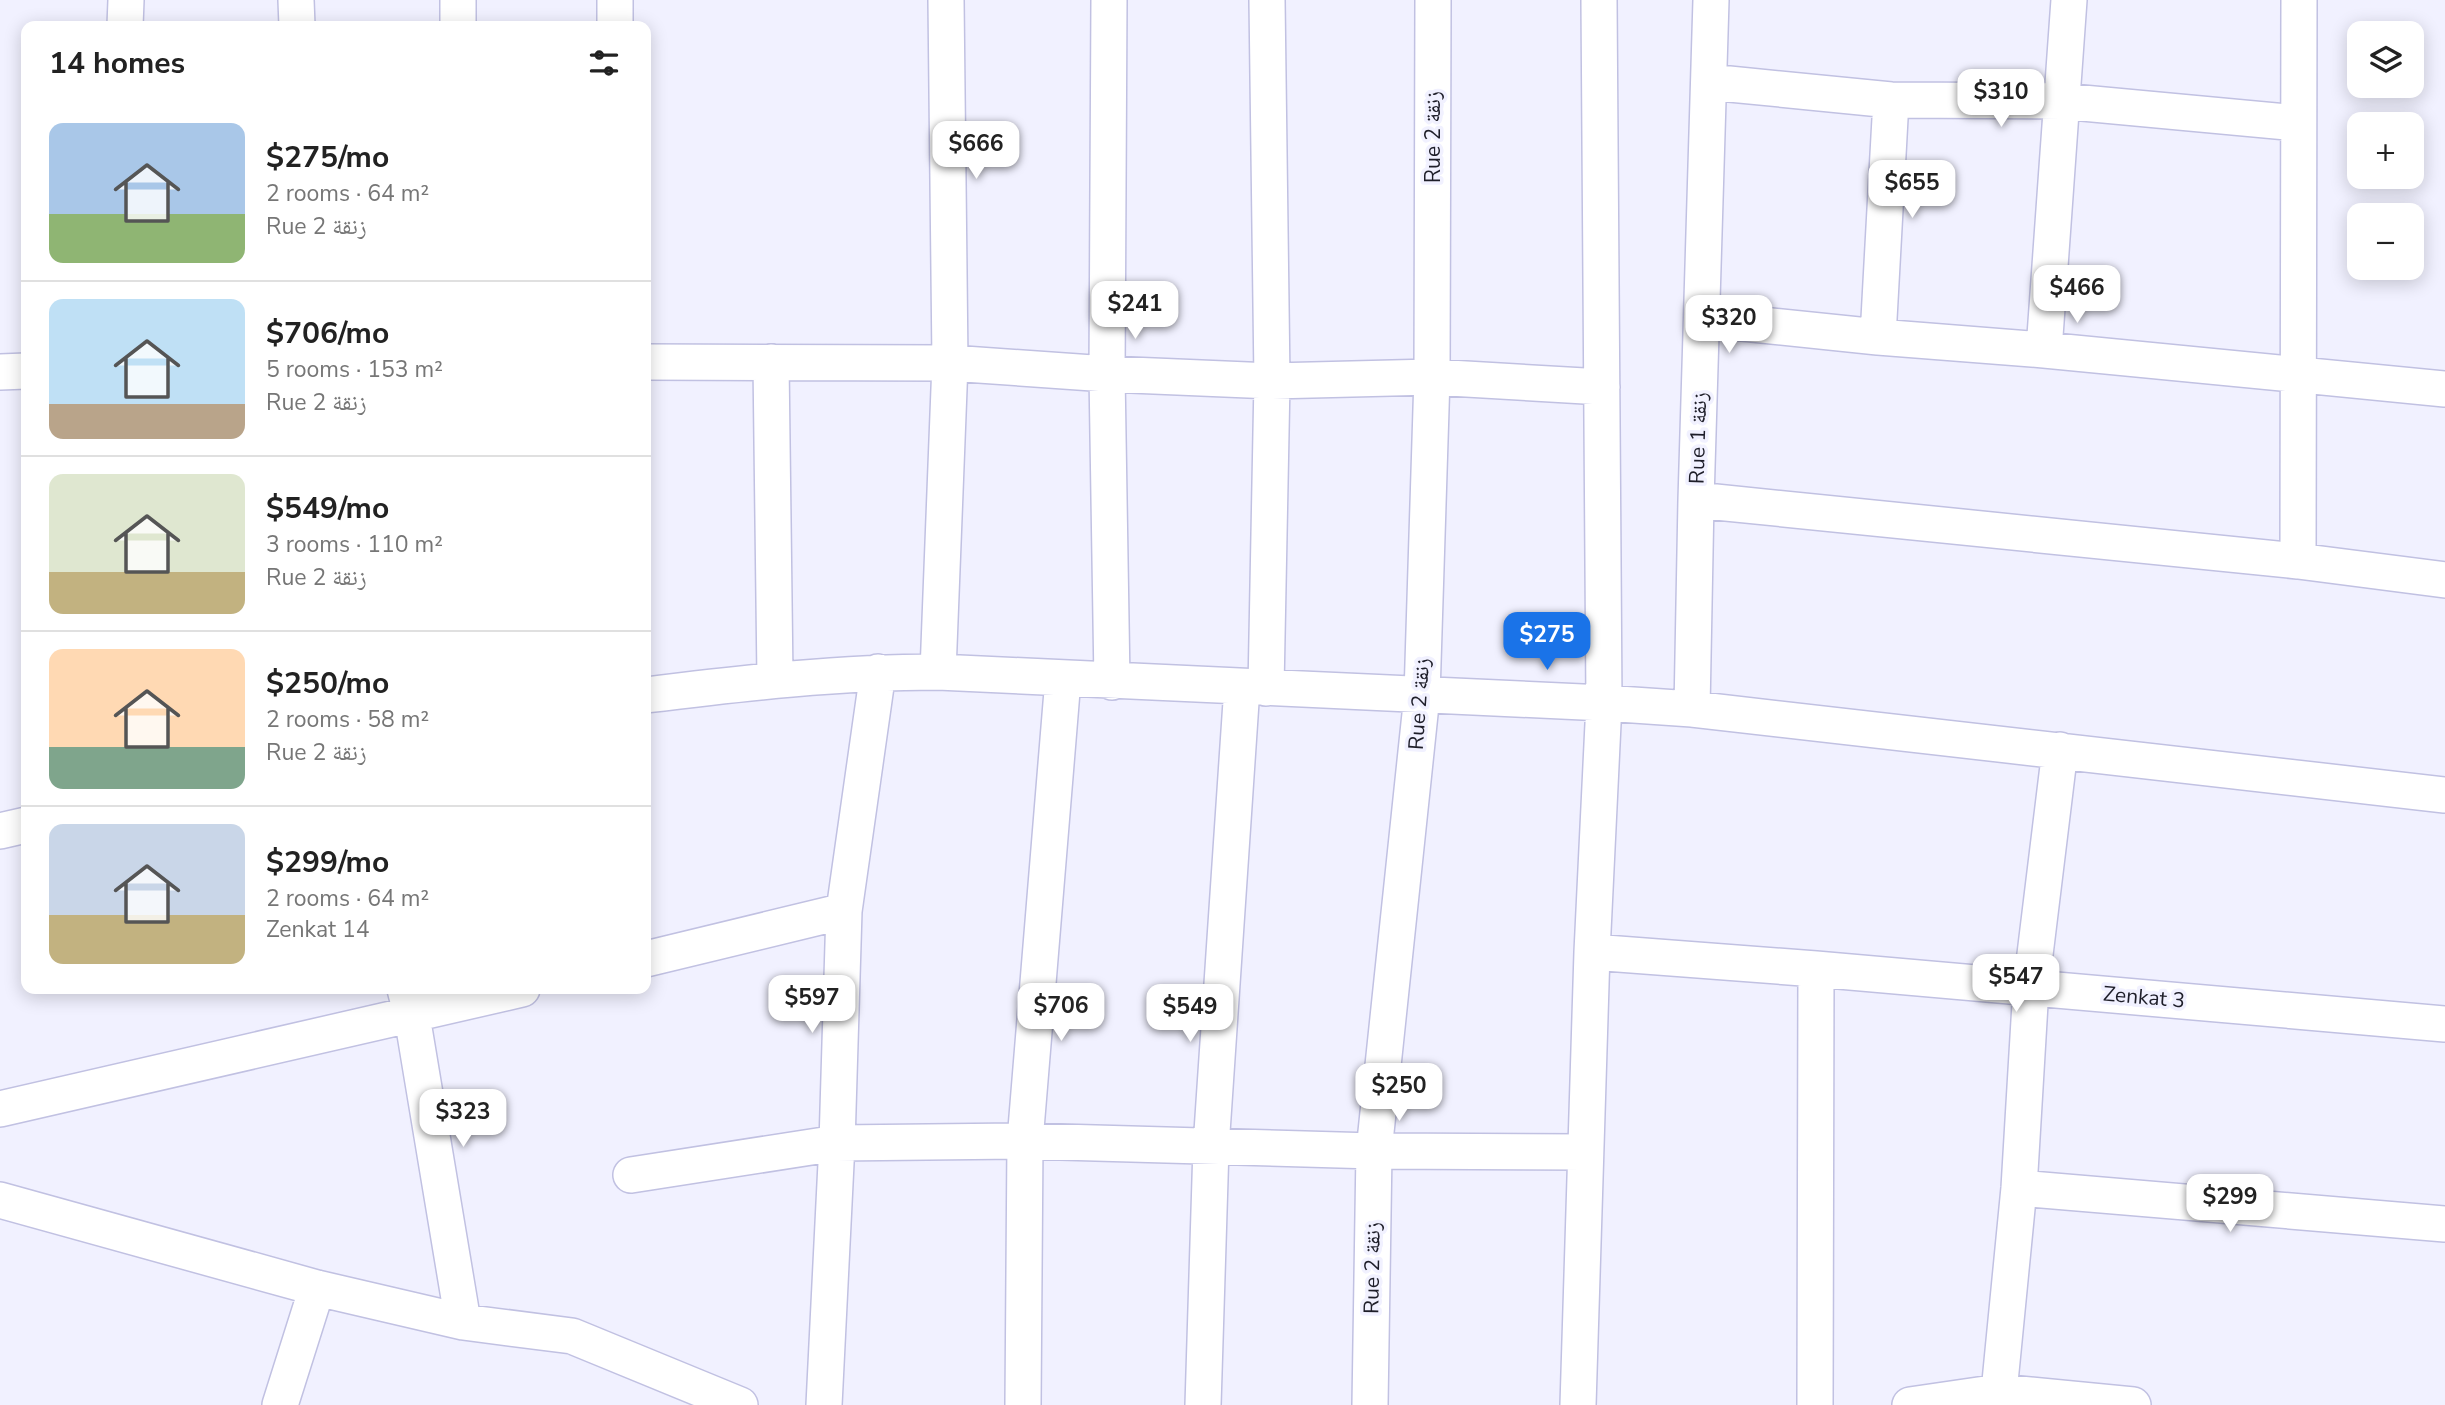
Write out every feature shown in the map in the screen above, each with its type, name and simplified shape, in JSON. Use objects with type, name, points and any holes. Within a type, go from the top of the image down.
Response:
[{"type":"street","points":[[125,21],[126,0]]},
{"type":"street","points":[[296,0],[297,21]]},
{"type":"street","points":[[458,0],[458,21]]},
{"type":"street","points":[[615,0],[615,21]]},
{"type":"street","points":[[938,672],[950,363],[946,0]]},
{"type":"street","points":[[1109,0],[1107,374],[1112,682]]},
{"type":"street","points":[[1203,1405],[1211,1147],[1254,688],[1272,381],[1268,0]]},
{"type":"street","name":"Rue 2 زنقة","points":[[1370,1405],[1374,1151],[1422,695],[1432,377],[1433,0]]},
{"type":"street","points":[[1578,1405],[1592,951],[1604,703],[1599,0]]},
{"type":"street","name":"Rue 1 زنقة","points":[[1692,709],[1712,0]]},
{"type":"street","points":[[2044,350],[2069,0]]},
{"type":"street","points":[[2298,561],[2299,0]]},
{"type":"street","points":[[1709,82],[1891,100],[2061,101],[2297,123]]},
{"type":"street","points":[[1878,337],[1891,100]]},
{"type":"street","points":[[1703,319],[2445,389]]},
{"type":"street","points":[[651,362],[950,363],[1107,374],[1272,381],[1432,377],[1602,387]]},
{"type":"street","points":[[771,362],[775,680]]},
{"type":"street","points":[[0,372],[21,371]]},
{"type":"street","points":[[1696,500],[2298,561],[2445,580]]},
{"type":"street","points":[[824,1405],[837,1143],[844,911],[878,672]]},
{"type":"street","points":[[651,694],[775,680],[878,672],[938,672],[1604,703],[1692,709],[2445,795]]},
{"type":"street","points":[[1023,1405],[1025,1141],[1063,679]]},
{"type":"street","points":[[2000,1399],[2019,1188],[2031,987],[2060,750]]},
{"type":"street","points":[[0,831],[21,826]]},
{"type":"street","points":[[651,958],[844,911]]},
{"type":"street","name":"Zenkat 3","points":[[1592,951],[2445,1024]]},
{"type":"street","points":[[1815,1405],[1816,969]]},
{"type":"street","points":[[0,1109],[409,1002],[479,994]]},
{"type":"street","points":[[409,1002],[463,1322]]},
{"type":"street","points":[[631,1175],[837,1143],[1025,1141],[1374,1151],[1585,1152]]},
{"type":"street","points":[[2019,1188],[2445,1224]]},
{"type":"street","points":[[0,1200],[317,1288],[463,1322],[572,1336],[740,1405]]},
{"type":"street","points":[[280,1405],[317,1288]]},
{"type":"street","points":[[1910,1405],[2000,1399],[2133,1405]]}]
